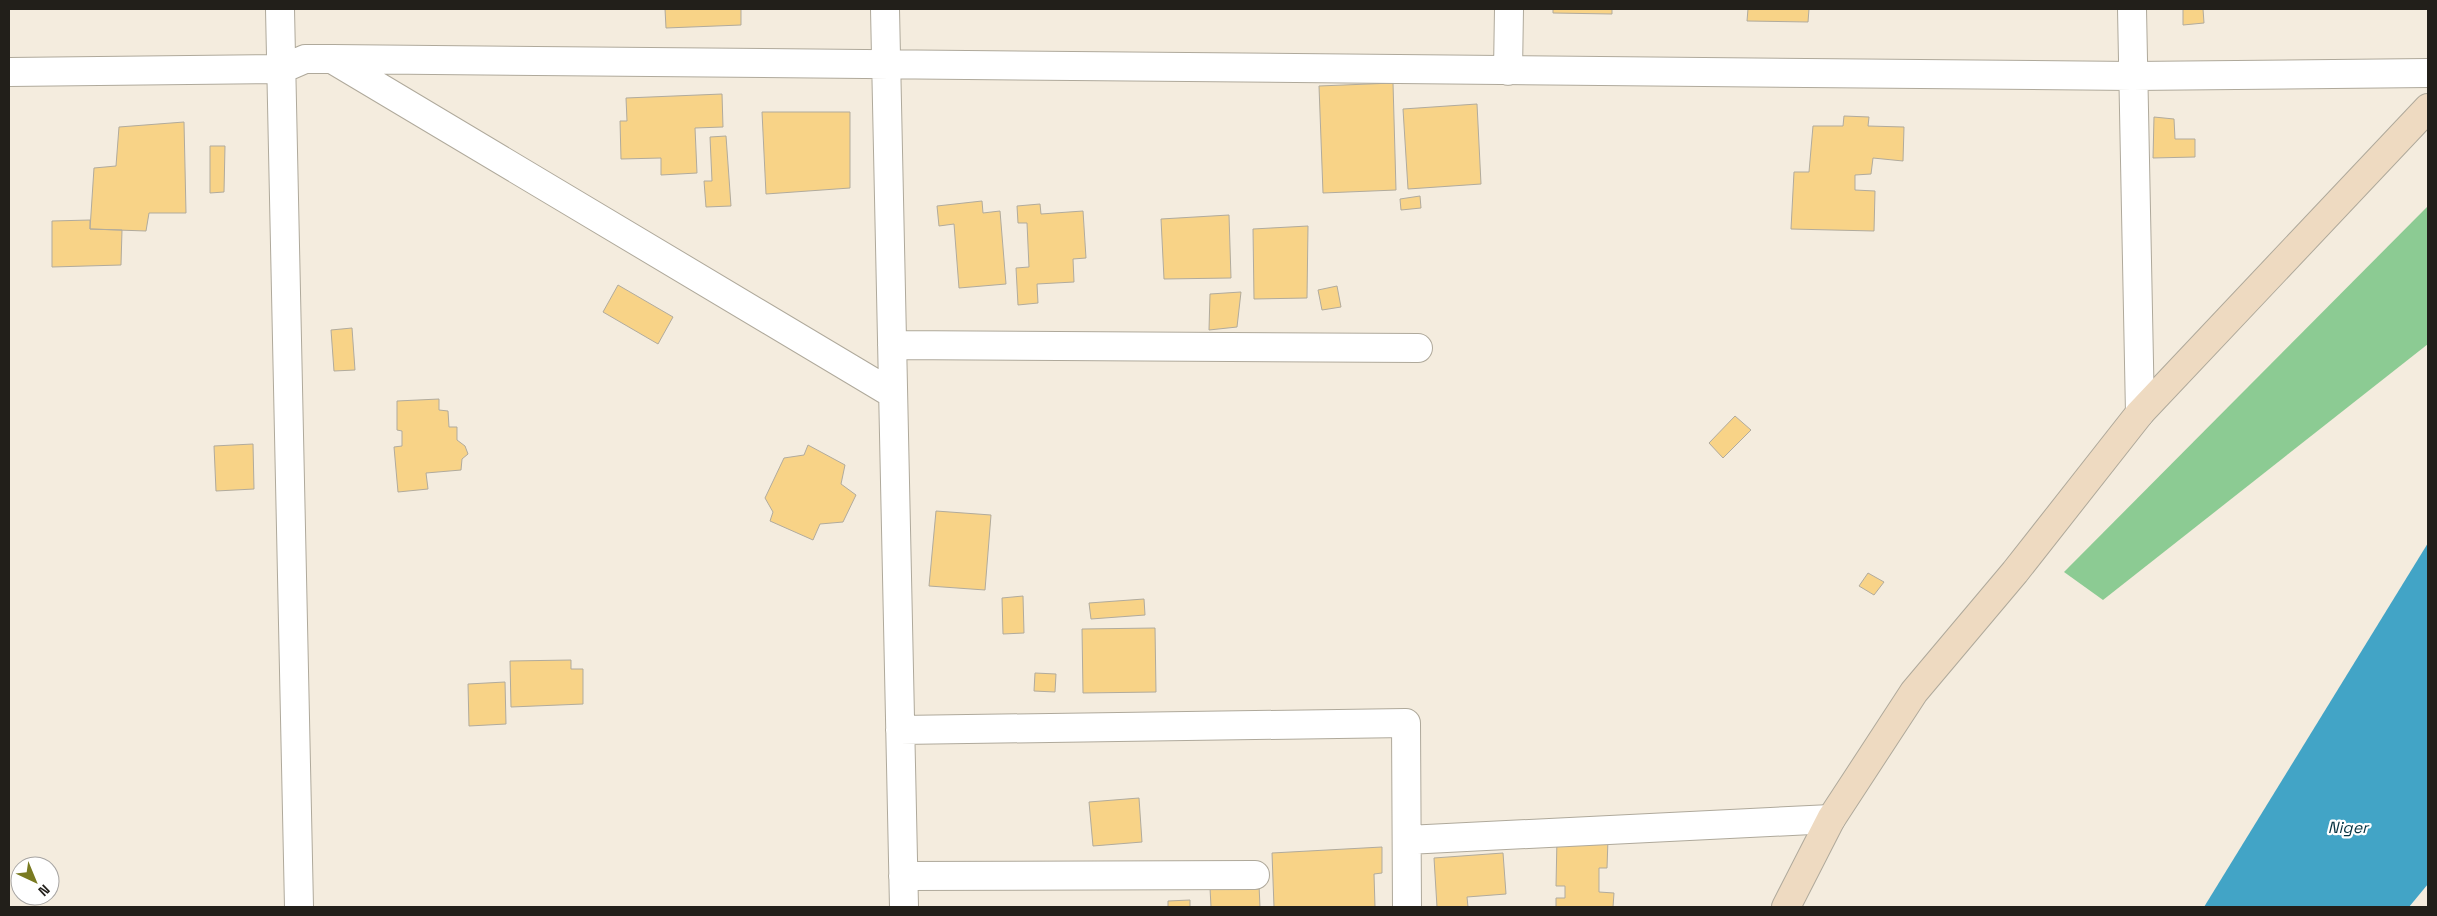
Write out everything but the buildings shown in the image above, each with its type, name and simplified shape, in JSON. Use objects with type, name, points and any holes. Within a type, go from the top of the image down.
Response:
[{"type":"main road","points":[[1786,907],[1831,819],[1914,692],[2016,572],[2140,413],[2428,108]]},
{"type":"street","points":[[280,9],[299,907]]},
{"type":"street","points":[[885,9],[904,907]]},
{"type":"street","points":[[1508,71],[1509,9]]},
{"type":"street","points":[[2132,9],[2140,413]]},
{"type":"street","points":[[9,72],[282,69],[305,59],[332,59],[2133,76],[2428,73]]},
{"type":"street","points":[[332,59],[893,394]]},
{"type":"street","points":[[892,346],[1418,348]]},
{"type":"street","points":[[900,730],[1406,723],[1407,907]]},
{"type":"street","points":[[1407,840],[1831,819]]},
{"type":"street","points":[[903,876],[1255,875]]},
{"type":"green space","points":[[2428,206],[2428,344],[2103,600],[2064,572]]},
{"type":"water","name":"Niger","points":[[2428,543],[2428,884],[2409,907],[2204,907]]}]
